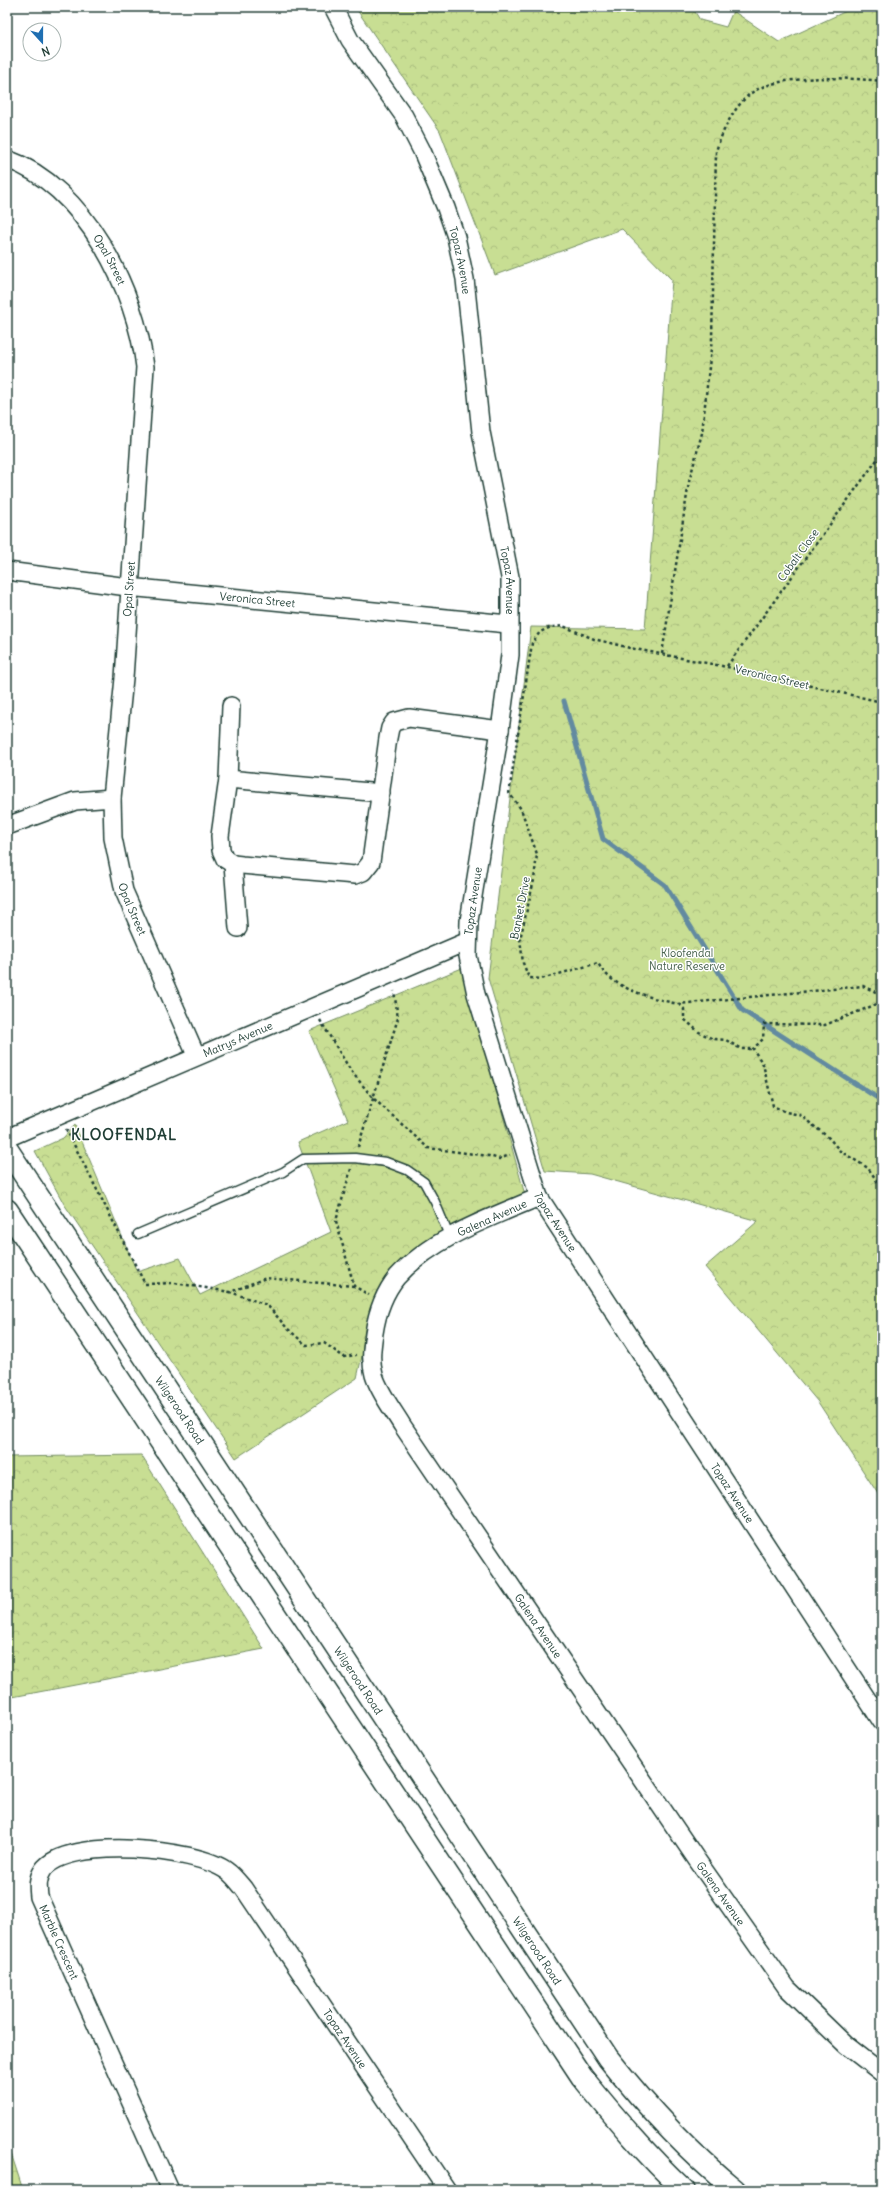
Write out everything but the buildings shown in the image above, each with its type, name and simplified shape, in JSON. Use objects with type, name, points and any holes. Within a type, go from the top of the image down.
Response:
[{"type":"street","name":"Topaz Avenue","points":[[333,7],[350,40],[404,116],[434,177],[456,237],[469,305],[481,432],[503,535],[510,577],[508,624],[510,655],[500,730],[474,890],[468,941],[468,956],[476,994],[538,1198],[882,1722]]},
{"type":"street","name":"Opal Street","points":[[7,159],[30,169],[45,181],[68,202],[94,232],[122,284],[142,342],[144,368],[128,587],[124,678],[112,798],[113,838],[122,885],[148,948],[196,1055]]},
{"type":"street","name":"Veronica Street","points":[[7,571],[128,587],[508,624]]},
{"type":"street","points":[[231,706],[228,779],[220,836],[221,850],[225,859],[233,864],[355,875],[363,872],[371,862],[390,728],[399,719],[409,718],[500,730]]},
{"type":"street","points":[[228,779],[381,793]]},
{"type":"street","points":[[7,826],[75,802],[112,798]]},
{"type":"street","points":[[233,864],[238,928]]},
{"type":"street","name":"Matrys Avenue","points":[[7,1138],[196,1055],[313,1008],[468,941]]},
{"type":"street","name":"Wilgerood Road","points":[[7,1149],[608,2058],[645,2103],[711,2171],[735,2190]]},
{"type":"street","name":"Galena Avenue","points":[[538,1198],[465,1228],[423,1255],[397,1278],[382,1302],[376,1323],[371,1352],[374,1375],[402,1425],[697,1860],[787,1988],[846,2044],[882,2073]]},
{"type":"street","points":[[7,1210],[582,2077],[624,2128],[663,2171],[684,2190]]},
{"type":"street","name":"Marble Crescent","points":[[170,2190],[39,1897],[38,1878],[44,1869],[55,1860],[83,1852],[113,1849],[153,1849],[194,1857],[227,1870],[244,1889]]},
{"type":"street","name":"Topaz Avenue","points":[[244,1889],[447,2190]]},
{"type":"lane","points":[[138,1234],[282,1172],[303,1159],[355,1158],[386,1162],[407,1170],[424,1182],[435,1202],[450,1238]]},
{"type":"path","points":[[662,654],[689,482],[702,433],[712,339],[716,151],[724,129],[741,102],[752,93],[773,83],[844,77],[882,81]]},
{"type":"path","name":"Cobalt Close","points":[[727,667],[882,453]]},
{"type":"path","name":"Banket Drive","points":[[662,654],[594,639],[563,626],[540,632],[532,643],[520,733],[509,793],[521,809],[537,854],[534,880],[520,940],[523,963],[529,978],[541,979],[598,963],[602,972],[621,984],[653,998],[678,1004],[863,986],[882,995]]},
{"type":"path","name":"Veronica Street","points":[[662,654],[882,702]]},
{"type":"path","points":[[354,1286],[336,1220],[398,1018],[392,973]]},
{"type":"path","points":[[678,1004],[684,1009],[684,1019],[699,1032],[713,1039],[726,1040],[741,1049],[753,1049],[762,1039],[764,1024],[825,1025],[882,1002]]},
{"type":"path","points":[[313,1008],[352,1071],[373,1098],[428,1148],[499,1159],[523,1150]]},
{"type":"path","points":[[753,1049],[764,1064],[773,1106],[786,1112],[800,1115],[829,1138],[840,1151],[868,1168],[882,1188]]},
{"type":"path","points":[[371,1352],[344,1357],[324,1343],[306,1345],[287,1328],[267,1305],[230,1292],[266,1278],[354,1286],[382,1302]]},
{"type":"green space","name":"Kloofendal Nature Reserve","points":[[355,7],[692,7],[700,20],[726,27],[733,11],[779,42],[855,7],[882,7],[882,1500],[818,1402],[705,1267],[758,1221],[590,1174],[545,1171],[488,978],[531,627],[645,629],[672,280],[622,229],[495,275],[440,131]]},
{"type":"green space","points":[[462,968],[525,1195],[476,1213],[400,1262],[375,1299],[357,1378],[236,1458],[64,1204],[35,1151],[63,1138],[75,1125],[137,1272],[180,1258],[200,1295],[331,1232],[298,1142],[348,1120],[309,1031]]},
{"type":"green space","points":[[141,1455],[264,1649],[7,1698],[7,1457]]},
{"type":"green space","points":[[7,2141],[23,2190],[7,2190]]},
{"type":"waterway","points":[[564,701],[603,839],[665,885],[742,1010],[882,1101]]},
{"type":"district","name":"KLOOFENDAL","points":[[124,1135]]}]
